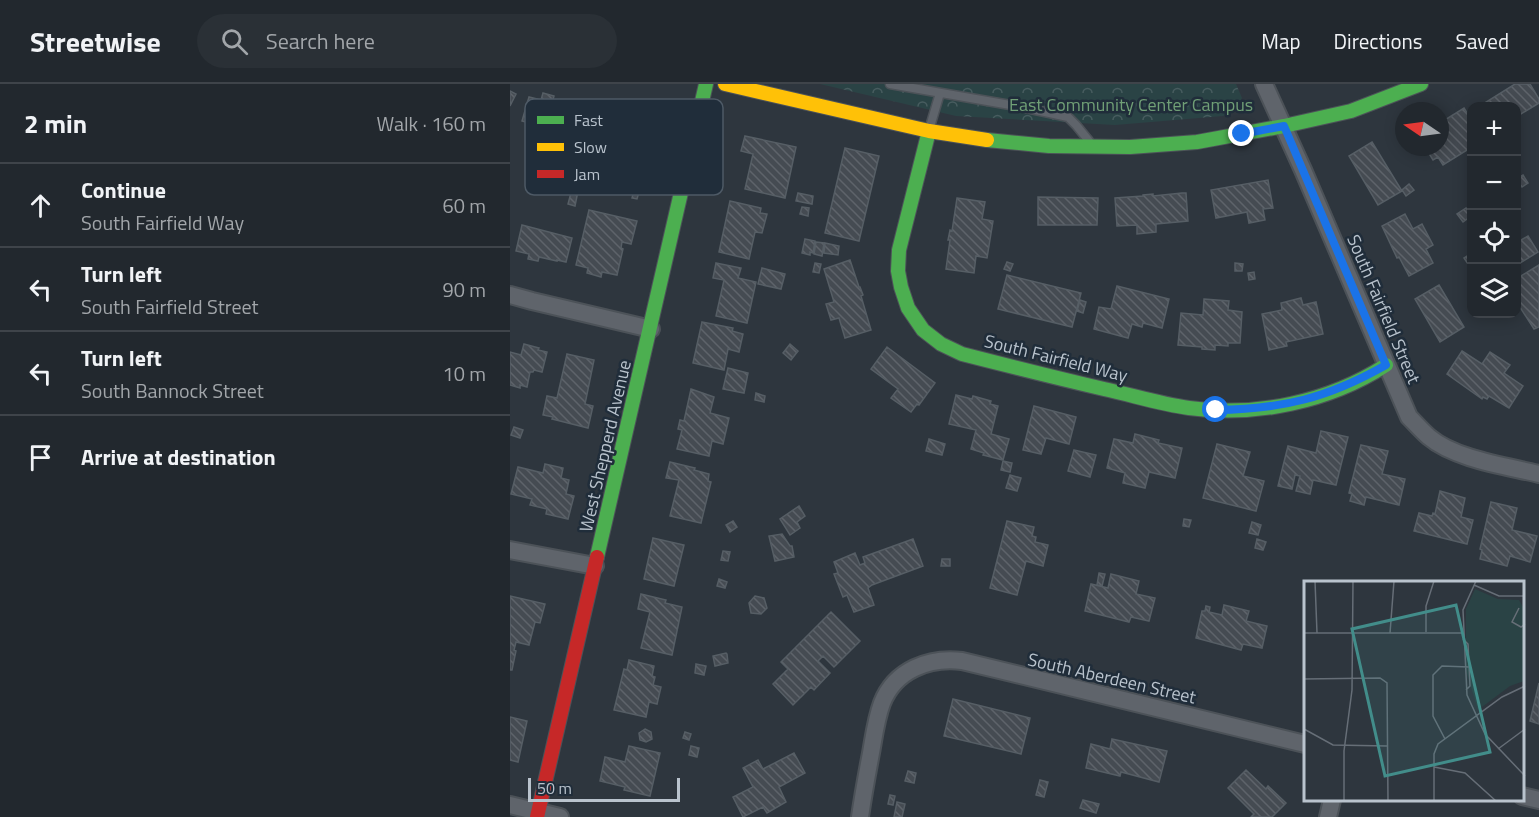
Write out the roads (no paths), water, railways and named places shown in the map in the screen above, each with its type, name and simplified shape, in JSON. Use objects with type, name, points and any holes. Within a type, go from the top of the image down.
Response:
[{"type":"street","name":"West Shepperd Avenue","points":[[703,99],[706,84]]},
{"type":"street","points":[[725,84],[751,87],[929,131],[1008,143],[1130,147],[1197,142],[1284,126],[1351,111],[1421,84]]},
{"type":"street","name":"South Fairfield Street","points":[[1264,84],[1409,417],[1430,438],[1452,451],[1467,457],[1539,474]]},
{"type":"street","name":"South Fairfield Way","points":[[929,131],[899,250],[898,271],[908,308],[923,330],[941,344],[962,354],[1157,402],[1216,410],[1260,408],[1330,393],[1359,381],[1386,365]]},
{"type":"street","name":"West Shepperd Avenue","points":[[538,814],[681,195]]},
{"type":"street","points":[[510,295],[651,329]]},
{"type":"street","points":[[510,550],[595,566]]},
{"type":"street","name":"South Aberdeen Street","points":[[860,817],[875,728],[882,702],[889,690],[910,670],[946,659],[1304,744]]},
{"type":"street","points":[[1524,796],[1539,800]]},
{"type":"street","points":[[1328,817],[1332,802]]},
{"type":"street","points":[[510,805],[538,814],[560,817]]},
{"type":"lane","points":[[890,84],[1068,117],[1093,146]]},
{"type":"lane","points":[[929,131],[940,93]]},
{"type":"park label","name":"East Community Center Campus","points":[[1131,104]]}]
